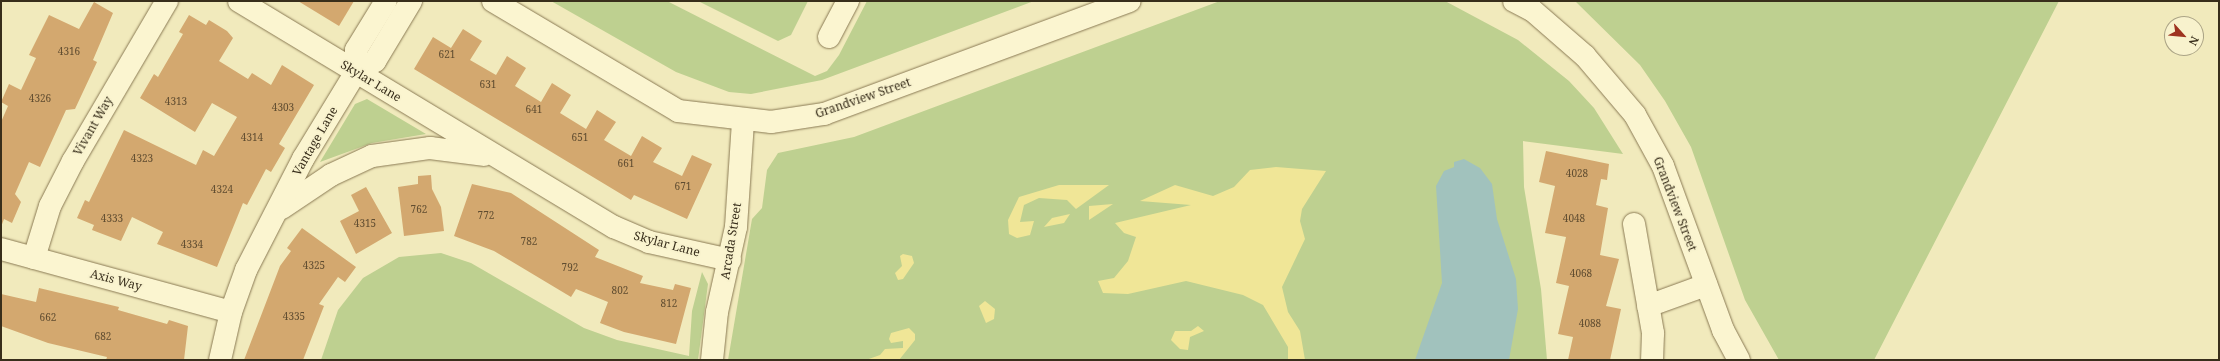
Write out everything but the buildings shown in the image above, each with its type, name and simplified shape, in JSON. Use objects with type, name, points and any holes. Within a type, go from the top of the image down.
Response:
[{"type":"street","name":"Vivant Way","points":[[34,258],[50,206],[73,162],[167,1]]},
{"type":"street","name":"Skylar Lane","points":[[240,1],[503,160],[632,235],[730,260]]},
{"type":"street","name":"Vantage Lane","points":[[220,360],[230,312],[246,270],[276,212],[356,72],[356,50],[386,1]]},
{"type":"street","points":[[356,72],[375,61],[411,1]]},
{"type":"street","name":"Grandview Street","points":[[493,1],[678,111],[743,121],[770,122],[824,114],[1130,1]]},
{"type":"street","name":"Grandview Street","points":[[1514,1],[1532,10],[1585,56],[1635,115],[1663,166],[1723,330],[1739,360]]},
{"type":"street","points":[[829,38],[844,2]]},
{"type":"street","name":"Arcada Street","points":[[712,360],[717,312],[730,260],[743,121]]},
{"type":"street","name":"Skylar Lane","points":[[372,156],[453,149],[503,160]]},
{"type":"street","name":"Vantage Lane","points":[[276,212],[303,191],[372,156]]},
{"type":"street","points":[[1634,224],[1648,306],[1652,360]]},
{"type":"street","name":"Axis Way","points":[[1,249],[230,312]]},
{"type":"street","points":[[1648,306],[1706,285]]},
{"type":"green space","points":[[551,1],[667,1],[815,76],[827,71],[839,55],[867,1],[1034,1],[822,80],[751,94],[729,92],[676,72]]},
{"type":"green space","points":[[698,1],[808,1],[791,35],[778,41]]},
{"type":"green space","points":[[1220,1],[1445,1],[1518,40],[1569,81],[1594,108],[1623,154],[1523,141],[1524,187],[1541,289],[1547,360],[728,360],[752,219],[762,208],[767,170],[778,153],[854,137]]},
{"type":"green space","points":[[1575,1],[2059,1],[1874,360],[1779,360],[1745,300],[1691,147],[1665,101],[1640,65]]},
{"type":"green space","points":[[367,99],[426,134],[372,143],[320,162],[355,104]]},
{"type":"green space","points":[[441,253],[471,263],[584,328],[617,340],[689,356],[692,311],[702,272],[708,284],[698,360],[321,360],[338,310],[363,278],[399,257]]},
{"type":"sand","points":[[1276,167],[1326,171],[1302,209],[1300,221],[1305,239],[1282,287],[1288,312],[1300,331],[1305,360],[1288,360],[1288,347],[1263,305],[1243,295],[1186,281],[1128,294],[1103,293],[1098,281],[1114,278],[1128,261],[1136,237],[1124,233],[1115,223],[1191,205],[1140,201],[1175,185],[1213,196],[1234,187],[1250,170]]},
{"type":"sand","points":[[1059,185],[1109,185],[1076,209],[1067,200],[1039,198],[1024,205],[1020,222],[1034,221],[1030,235],[1017,238],[1009,234],[1008,220],[1019,197]]},
{"type":"sand","points":[[1113,204],[1089,220],[1089,206]]},
{"type":"sand","points":[[1070,214],[1064,223],[1044,227],[1052,218]]},
{"type":"sand","points":[[903,254],[912,256],[914,263],[903,279],[898,280],[895,273],[902,266],[900,256]]},
{"type":"sand","points":[[985,301],[995,309],[994,319],[986,323],[979,306]]},
{"type":"sand","points":[[1198,326],[1204,331],[1190,337],[1188,350],[1180,349],[1171,340],[1175,331],[1191,331]]},
{"type":"sand","points":[[909,328],[915,334],[915,340],[899,360],[866,360],[880,355],[885,349],[903,348],[903,341],[891,343],[889,339],[891,333]]},
{"type":"water","points":[[1464,159],[1480,168],[1492,184],[1497,219],[1516,279],[1518,309],[1509,360],[1415,360],[1442,283],[1436,186],[1444,171],[1454,167],[1454,162]]}]
